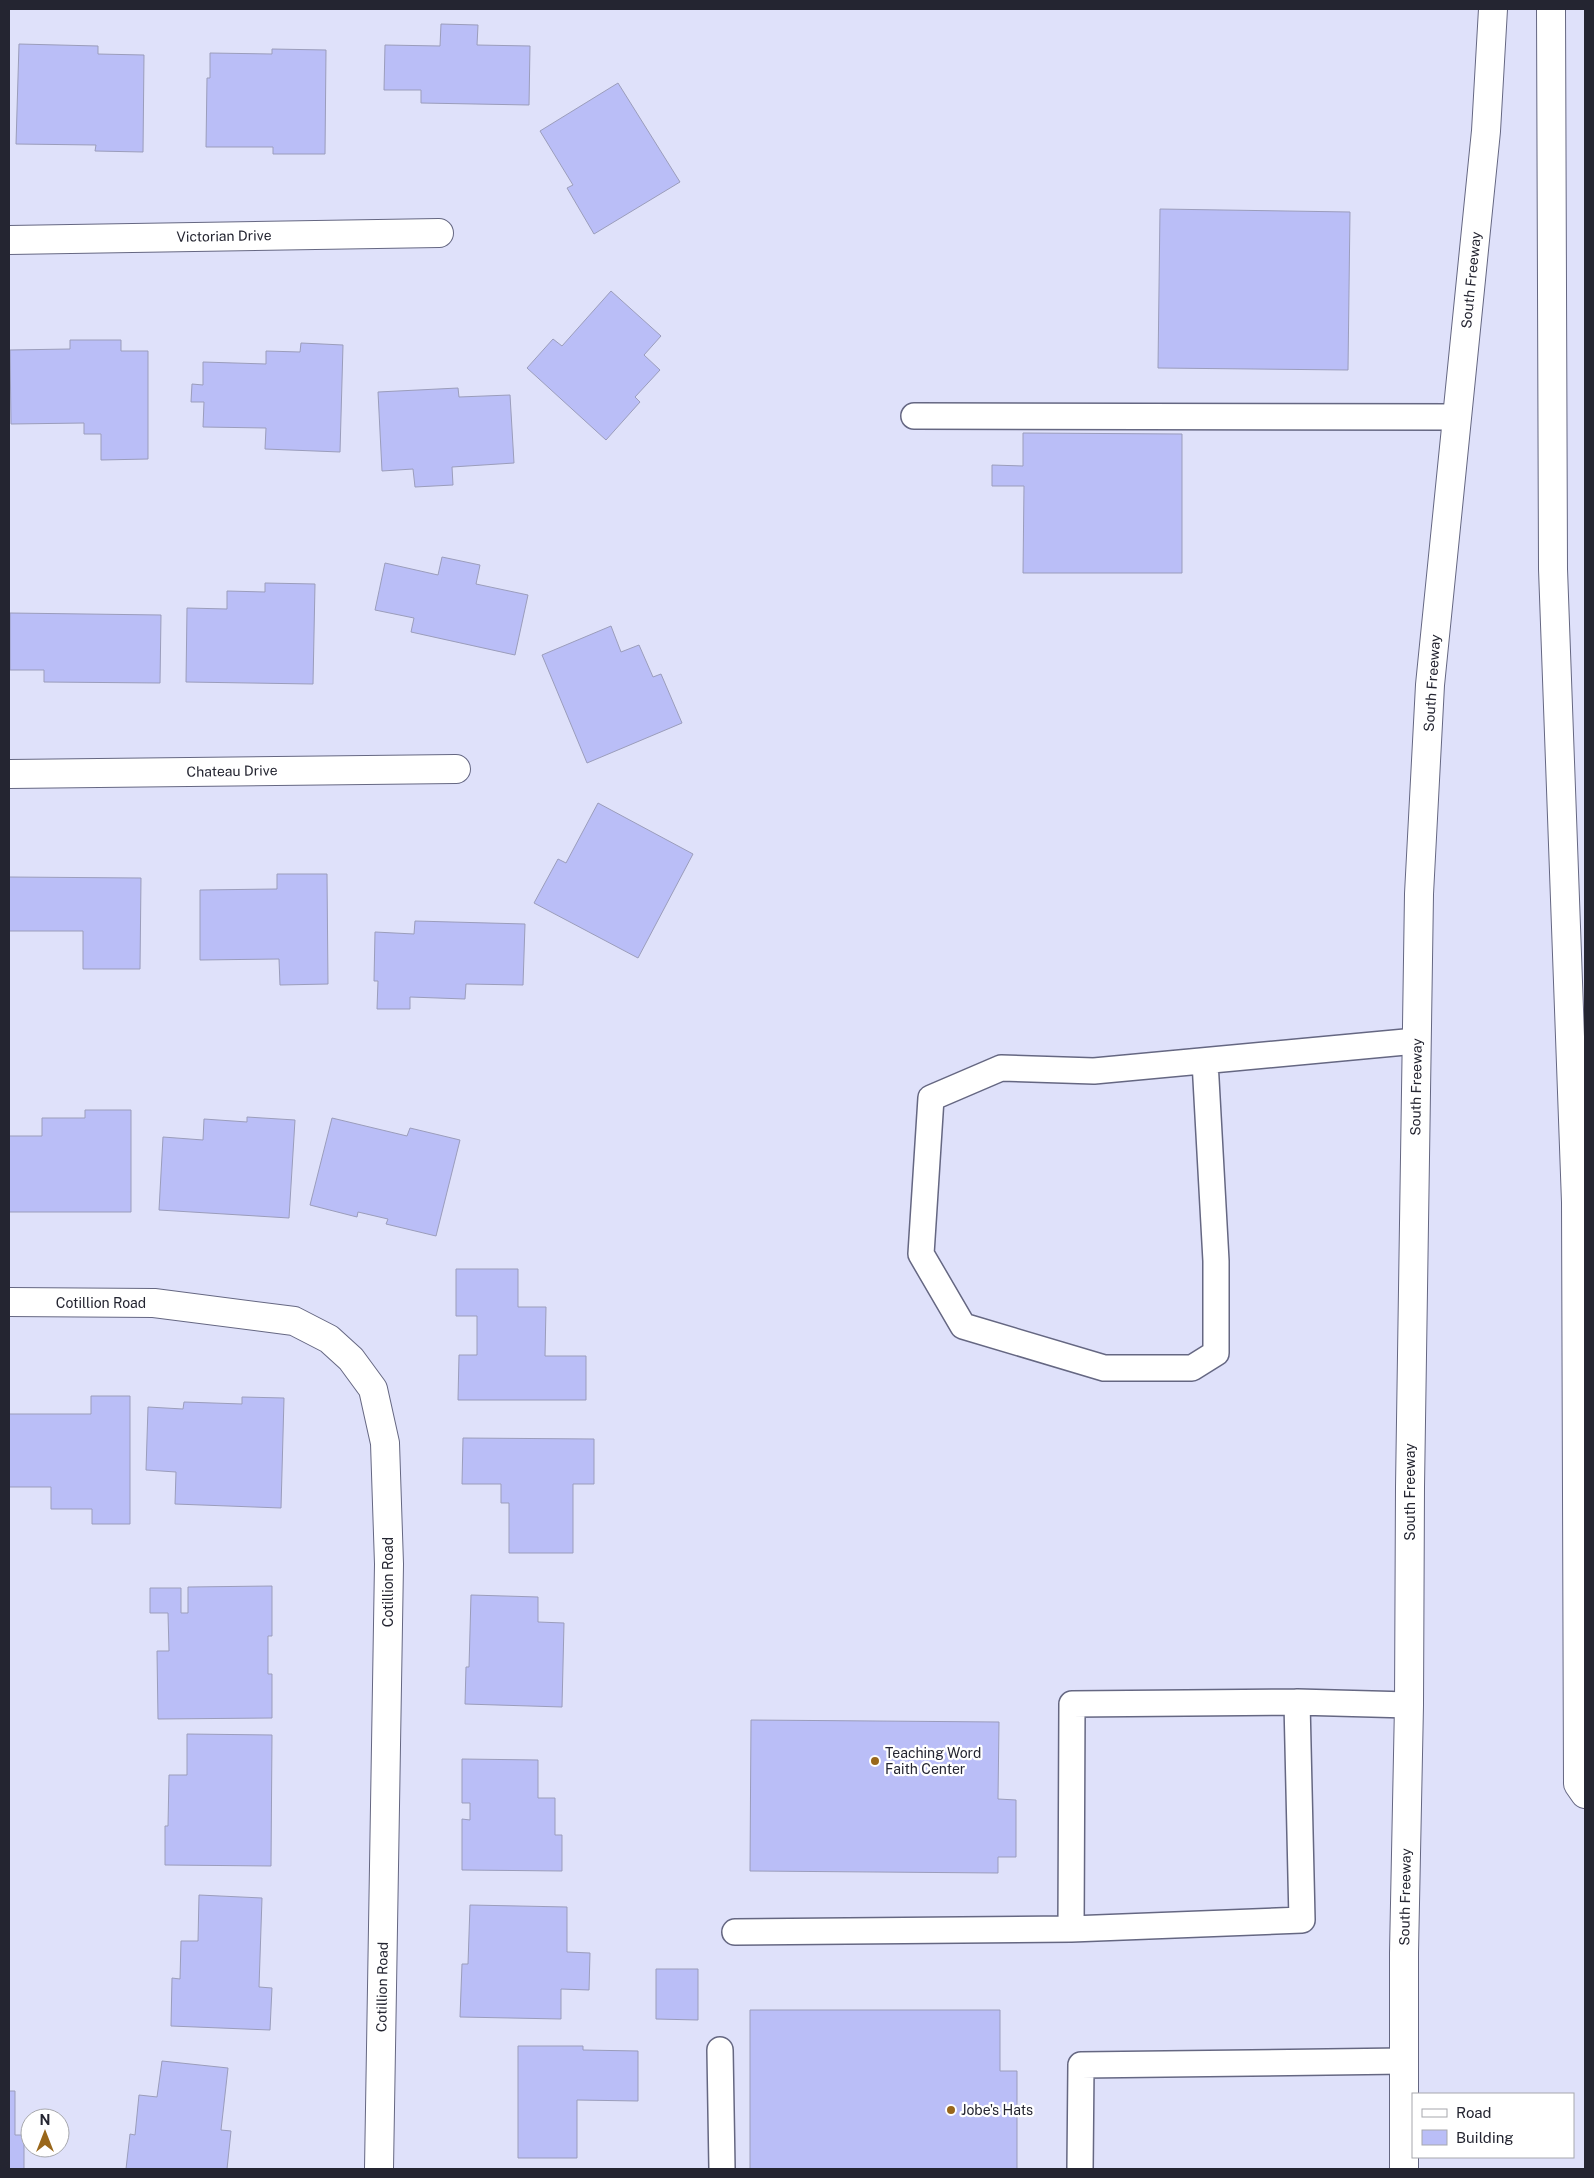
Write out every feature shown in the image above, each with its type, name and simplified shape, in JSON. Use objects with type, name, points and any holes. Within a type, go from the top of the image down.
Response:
[{"type":"main road","name":"South Freeway","points":[[1404,2169],[1404,1953],[1419,894],[1430,685],[1486,131],[1493,9]]},
{"type":"main road","points":[[1551,9],[1552,569],[1576,1202],[1578,1784],[1585,1794]]},
{"type":"main road","name":"Victorian Drive","points":[[9,240],[439,233]]},
{"type":"main road","name":"Chateau Drive","points":[[9,774],[456,769]]},
{"type":"main road","name":"Cotillion Road","points":[[9,1302],[154,1304],[294,1320],[329,1339],[351,1359],[373,1389],[384,1443],[389,1564],[379,2169]]},
{"type":"lane","points":[[914,416],[1457,417]]},
{"type":"lane","points":[[1205,1061],[1216,1262],[1216,1353],[1192,1368],[1104,1368],[962,1326],[921,1254],[931,1098],[1001,1068],[1094,1070],[1416,1041]]},
{"type":"lane","points":[[1071,1929],[1072,1704],[1297,1702],[1409,1705]]},
{"type":"lane","points":[[735,1932],[1071,1929],[1302,1920],[1297,1702]]},
{"type":"lane","points":[[720,2050],[722,2169]]},
{"type":"lane","points":[[1080,2169],[1081,2065],[1404,2061]]},
{"type":"building","points":[[441,24],[478,25],[477,45],[530,46],[529,105],[421,103],[421,90],[384,90],[385,45],[440,46]]},
{"type":"building","points":[[19,44],[98,46],[98,54],[144,55],[143,152],[95,151],[96,145],[16,144]]},
{"type":"building","points":[[272,49],[326,50],[325,154],[273,154],[273,147],[206,147],[207,78],[210,78],[210,53],[272,54]]},
{"type":"building","points":[[618,83],[680,182],[594,234],[567,188],[573,185],[540,131]]},
{"type":"building","points":[[1160,209],[1350,212],[1348,370],[1158,368]]},
{"type":"building","points":[[611,291],[661,336],[644,355],[660,370],[635,397],[640,402],[606,440],[527,368],[553,339],[562,346]]},
{"type":"building","points":[[70,340],[121,340],[121,351],[148,351],[148,459],[101,460],[101,434],[84,434],[84,423],[11,424],[10,350],[70,349]]},
{"type":"building","points":[[301,343],[343,345],[340,452],[265,449],[266,428],[203,427],[204,402],[191,402],[192,384],[203,385],[203,362],[266,364],[266,351],[300,352]]},
{"type":"building","points":[[458,388],[459,397],[510,395],[514,463],[452,467],[453,485],[415,487],[413,469],[382,471],[378,392]]},
{"type":"building","points":[[1023,433],[1182,434],[1182,573],[1023,573],[1024,486],[992,486],[992,465],[1023,466]]},
{"type":"building","points":[[442,557],[480,565],[476,584],[528,595],[515,655],[411,632],[414,618],[375,610],[385,563],[438,575]]},
{"type":"building","points":[[265,583],[315,584],[313,684],[186,682],[187,608],[227,609],[227,591],[265,592]]},
{"type":"building","points":[[10,613],[161,615],[160,683],[44,682],[44,670],[10,670]]},
{"type":"building","points":[[611,626],[621,652],[639,645],[653,677],[661,674],[682,723],[587,763],[542,655]]},
{"type":"building","points":[[598,803],[693,854],[638,958],[534,903],[558,859],[566,863]]},
{"type":"building","points":[[277,874],[327,874],[328,984],[280,985],[279,959],[200,960],[200,890],[277,889]]},
{"type":"building","points":[[9,877],[141,878],[140,969],[83,969],[83,931],[9,931]]},
{"type":"building","points":[[415,921],[525,924],[523,985],[466,984],[465,999],[410,997],[410,1009],[377,1009],[378,981],[374,981],[375,932],[414,934]]},
{"type":"building","points":[[85,1110],[131,1110],[131,1212],[9,1212],[9,1136],[42,1136],[42,1118],[85,1118]]},
{"type":"building","points":[[247,1117],[295,1120],[289,1218],[159,1210],[163,1137],[203,1140],[204,1119],[247,1122]]},
{"type":"building","points":[[332,1118],[407,1136],[410,1128],[460,1140],[436,1236],[386,1224],[388,1219],[358,1212],[357,1217],[310,1205]]},
{"type":"building","points":[[456,1269],[518,1269],[518,1307],[546,1307],[545,1356],[586,1356],[586,1400],[458,1400],[459,1355],[477,1355],[477,1316],[456,1316]]},
{"type":"building","points":[[91,1396],[130,1396],[130,1524],[92,1524],[92,1509],[51,1509],[51,1487],[9,1487],[9,1414],[91,1414]]},
{"type":"building","points":[[242,1397],[284,1398],[281,1508],[175,1504],[176,1472],[146,1470],[148,1407],[183,1409],[184,1402],[242,1404]]},
{"type":"building","points":[[463,1438],[594,1439],[594,1484],[573,1484],[573,1553],[509,1553],[509,1503],[501,1503],[501,1484],[462,1484]]},
{"type":"building","points":[[272,1586],[272,1636],[268,1636],[268,1674],[272,1674],[272,1718],[158,1719],[157,1651],[169,1651],[168,1613],[150,1613],[150,1588],[181,1588],[181,1613],[188,1613],[188,1587]]},
{"type":"building","points":[[471,1595],[538,1597],[538,1622],[564,1623],[562,1707],[465,1704],[466,1667],[469,1667]]},
{"type":"building","name":"Teaching Word Faith Center","points":[[751,1720],[999,1722],[998,1799],[1016,1800],[1016,1857],[998,1857],[998,1873],[750,1871]]},
{"type":"building","points":[[187,1734],[272,1735],[271,1866],[165,1865],[165,1826],[168,1826],[169,1775],[187,1775]]},
{"type":"building","points":[[462,1759],[538,1760],[538,1798],[555,1798],[555,1835],[562,1835],[562,1871],[462,1870],[462,1819],[470,1820],[470,1803],[462,1803]]},
{"type":"building","points":[[199,1895],[262,1898],[259,1987],[272,1988],[270,2030],[171,2026],[172,1978],[180,1979],[181,1941],[198,1941]]},
{"type":"building","points":[[470,1905],[567,1907],[567,1952],[590,1953],[589,1990],[561,1989],[561,2019],[460,2017],[462,1964],[468,1964]]},
{"type":"building","points":[[656,1969],[698,1969],[698,2020],[656,2019]]},
{"type":"building","points":[[750,2010],[1000,2010],[1000,2071],[1017,2071],[1017,2169],[750,2169]]},
{"type":"building","points":[[518,2046],[583,2046],[583,2050],[638,2051],[638,2101],[577,2100],[577,2158],[518,2158]]},
{"type":"building","points":[[162,2061],[228,2068],[221,2130],[231,2131],[227,2169],[126,2169],[130,2134],[135,2135],[139,2095],[157,2097]]},
{"type":"building","points":[[9,2091],[15,2091],[15,2135],[20,2135],[20,2158],[24,2158],[24,2169],[9,2169]]},
{"type":"place","name":"Teaching Word Faith Center","points":[[875,1761]]},
{"type":"place","name":"Jobe's Hats","points":[[951,2110]]}]
